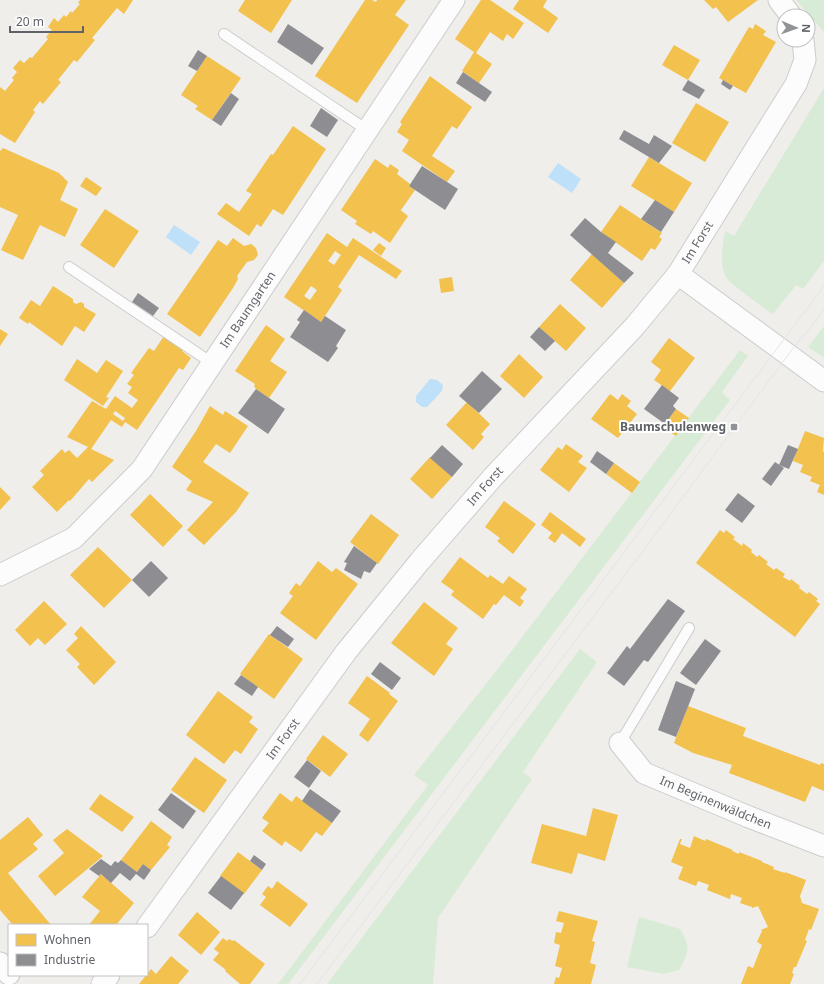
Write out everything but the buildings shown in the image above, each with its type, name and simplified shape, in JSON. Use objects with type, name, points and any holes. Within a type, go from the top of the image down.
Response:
[{"type":"street","name":"Im Baumgarten","points":[[0,575],[74,538],[142,469],[454,0]]},
{"type":"street","name":"Im Forst","points":[[148,926],[346,652],[420,561],[493,477],[635,326],[678,274],[796,84],[805,60],[804,48]]},
{"type":"street","points":[[678,274],[824,381]]},
{"type":"street","name":"Im Beginenwäldchen","points":[[620,743],[644,773],[749,817],[824,846]]},
{"type":"street","points":[[0,963],[8,972]]},
{"type":"street","points":[[12,976],[18,984]]},
{"type":"street","points":[[102,984],[108,976]]},
{"type":"lane","points":[[224,34],[367,130]]},
{"type":"lane","points":[[69,267],[212,363]]},
{"type":"lane","points":[[620,743],[689,628]]},
{"type":"green space","points":[[796,0],[824,0],[824,32],[816,23],[816,8],[803,8]]},
{"type":"green space","points":[[824,88],[824,261],[803,289],[796,285],[773,314],[739,289],[726,277],[722,260],[725,231],[734,236]]},
{"type":"green space","points":[[824,326],[824,356],[823,357],[808,347]]},
{"type":"green space","points":[[740,350],[748,356],[722,392],[730,400],[288,984],[278,984],[428,785],[414,775],[504,661]]},
{"type":"green space","points":[[580,649],[597,662],[523,772],[532,779],[438,918],[433,984],[327,984]]},
{"type":"green space","points":[[639,917],[680,929],[686,940],[687,954],[679,970],[663,974],[627,967]]},
{"type":"water","points":[[558,163],[581,179],[572,193],[548,177]]},
{"type":"water","points":[[174,225],[200,242],[191,255],[166,237]]},
{"type":"water","points":[[430,379],[437,380],[443,385],[442,391],[427,407],[422,407],[416,402],[416,396]]},
{"type":"tram line","points":[[300,984],[824,286]]},
{"type":"tram line","points":[[317,984],[637,559],[788,355],[824,310]]},
{"type":"place","name":"Baumschulenweg","points":[[734,427]]}]
